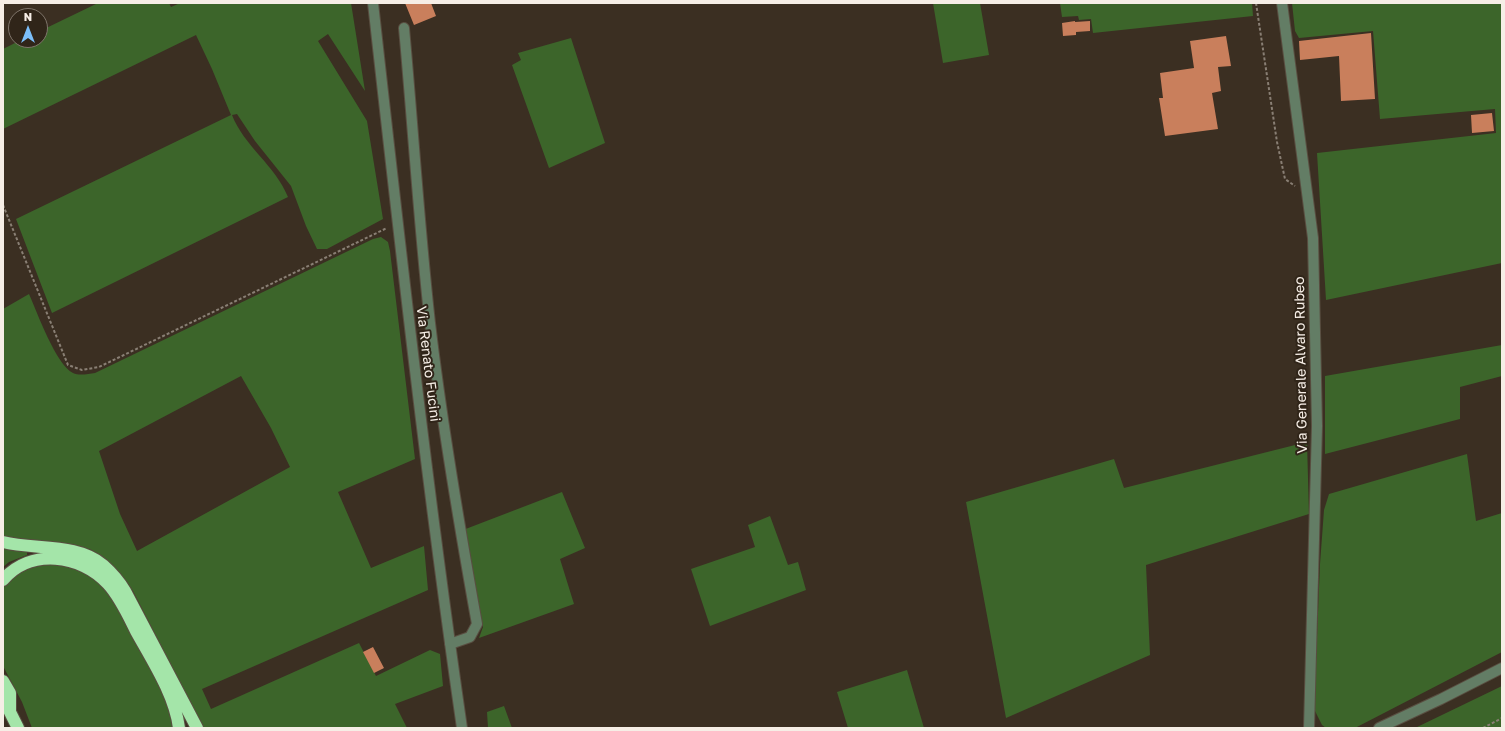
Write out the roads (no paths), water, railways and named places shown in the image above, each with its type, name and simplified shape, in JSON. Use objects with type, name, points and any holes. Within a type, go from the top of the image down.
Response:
[{"type":"highway","points":[[3,542],[77,552],[103,564],[116,578],[125,591],[197,728]]},
{"type":"highway","points":[[3,580],[8,574],[19,567],[34,561],[47,559],[75,561],[98,574],[117,595],[159,674],[174,706],[179,728]]},
{"type":"highway","points":[[3,681],[10,693],[10,712]]},
{"type":"highway","points":[[3,700],[18,728]]},
{"type":"street","name":"Via Renato Fucini","points":[[373,3],[405,296],[462,728]]},
{"type":"street","name":"Via Generale Alvaro Rubeo","points":[[1282,3],[1313,238],[1318,426],[1309,728]]},
{"type":"street","points":[[404,28],[425,268],[437,376],[456,505],[477,624],[470,637],[450,644]]},
{"type":"street","points":[[1379,728],[1442,699],[1502,668]]}]
